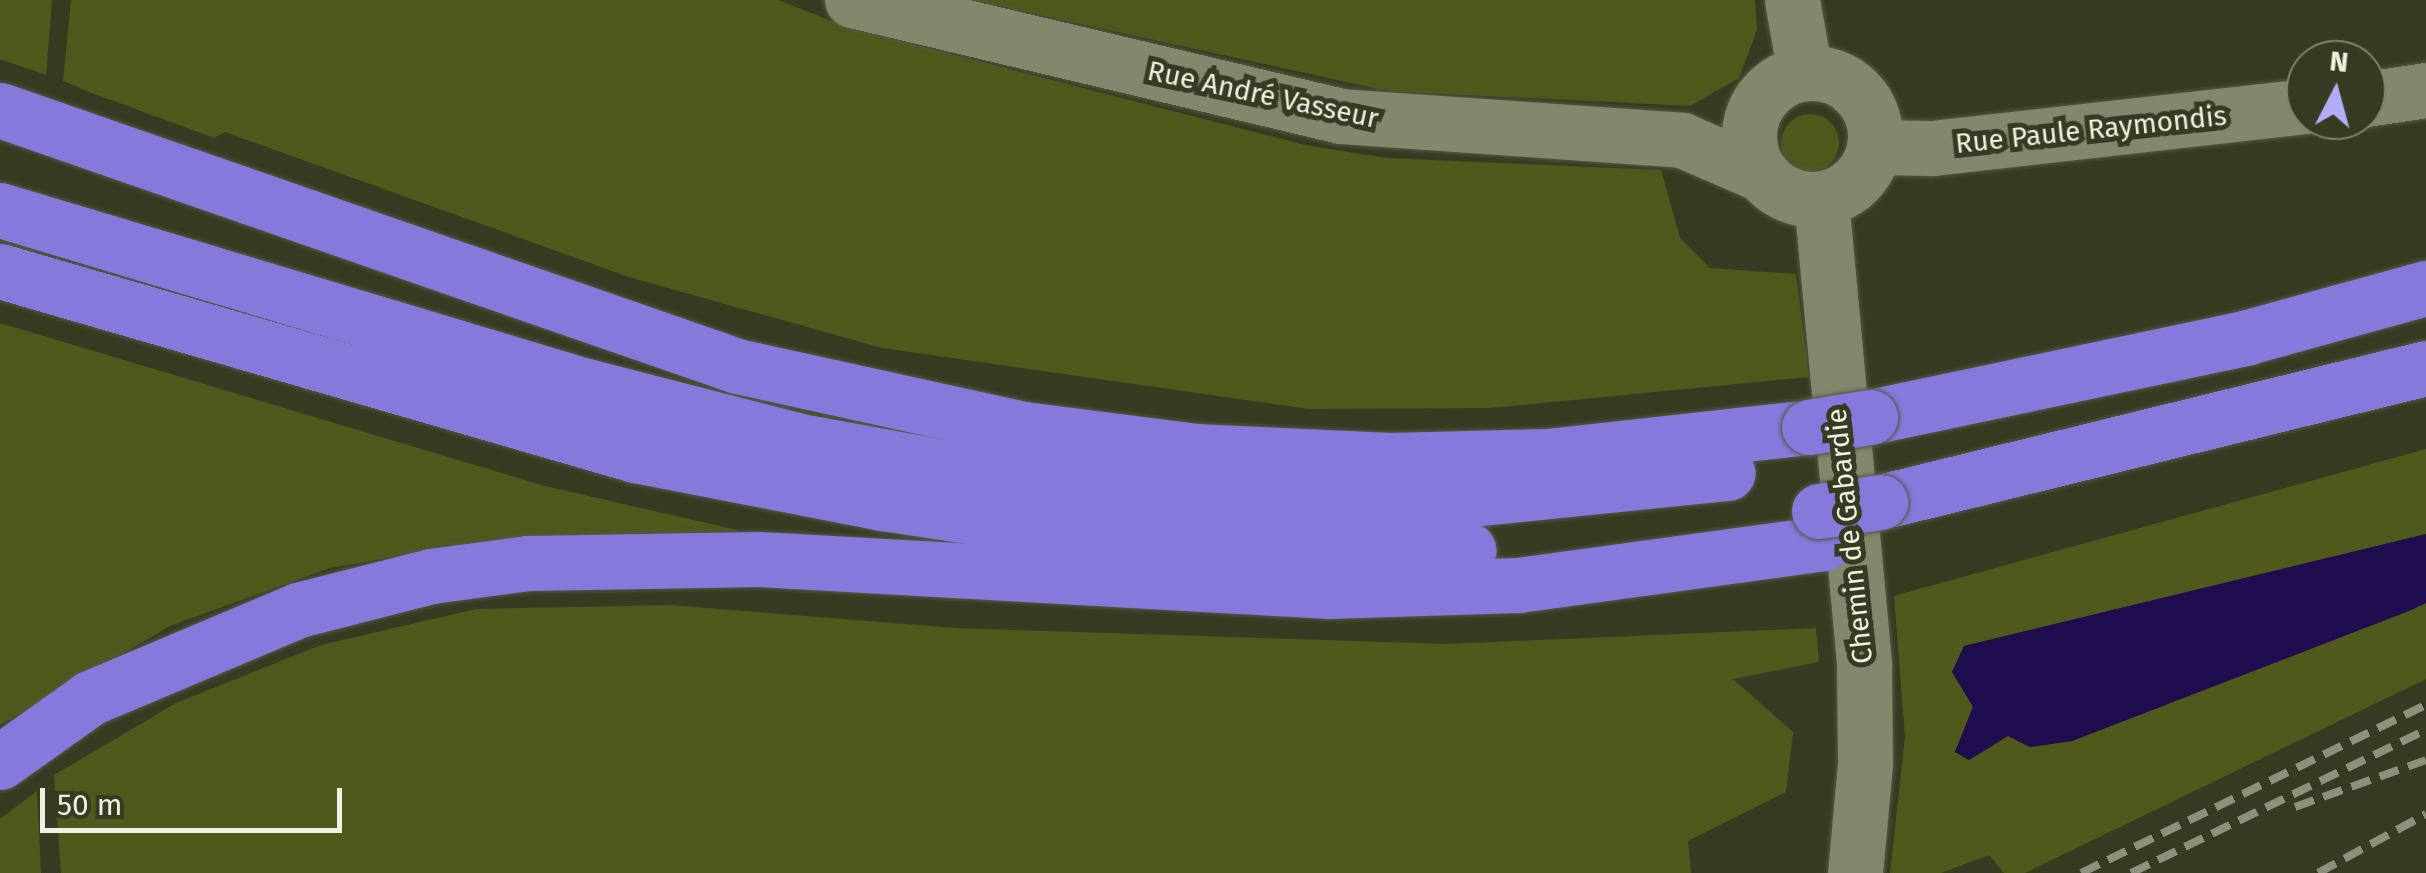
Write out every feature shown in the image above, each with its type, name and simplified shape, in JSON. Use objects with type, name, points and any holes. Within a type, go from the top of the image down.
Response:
[{"type":"highway","points":[[0,110],[737,366],[1024,429],[1194,451],[1391,460],[1547,456],[1816,486]]},
{"type":"highway","points":[[0,210],[162,262],[604,391],[800,441],[1004,478],[1314,502],[1816,486],[2426,368]]},
{"type":"highway","points":[[0,271],[635,455],[1074,532],[1427,552],[1653,536],[1816,486],[1876,476],[2205,455],[2426,393]]},
{"type":"highway","points":[[1876,476],[2230,341],[2426,288]]},
{"type":"highway","points":[[1876,476],[2426,320]]},
{"type":"highway","points":[[0,762],[90,698],[298,610],[431,576],[528,563],[759,559],[1329,592],[1518,585],[1816,486]]},
{"type":"street","name":"Rue André Vasseur","points":[[852,0],[1341,116],[1682,140],[1763,175]]},
{"type":"street","points":[[1792,0],[1805,73]]},
{"type":"street","points":[[1805,73],[1825,74],[1858,93],[1875,127],[1875,146],[1856,181],[1822,199],[1783,192],[1763,175],[1749,142],[1756,106],[1777,84],[1805,73]]},
{"type":"street","points":[[2386,96],[2426,90]]},
{"type":"street","name":"Rue André Vasseur","points":[[1682,140],[1756,106]]},
{"type":"street","name":"Rue Paule Raymondis","points":[[1875,146],[1932,148],[2286,108]]},
{"type":"street","name":"Chemin de Gabardie","points":[[1822,199],[1864,666],[1865,764],[1855,873]]},
{"type":"green space","points":[[0,0],[52,0],[46,75],[0,59]]},
{"type":"green space","points":[[71,0],[778,0],[850,28],[1305,145],[1386,158],[1661,170],[1680,238],[1710,268],[1796,274],[1809,377],[1491,408],[1308,409],[882,348],[629,277],[225,132],[214,138],[63,81]]},
{"type":"green space","points":[[972,0],[1755,0],[1757,30],[1739,78],[1690,106],[1387,91]]},
{"type":"green space","points":[[1810,114],[1831,122],[1839,143],[1831,164],[1810,172],[1789,164],[1781,143],[1789,122]]},
{"type":"green space","points":[[0,323],[545,486],[737,530],[734,540],[423,552],[330,568],[170,626],[0,725]]},
{"type":"green space","points":[[2426,449],[2426,534],[1964,646],[1952,672],[1973,706],[1955,752],[1969,760],[2008,736],[2030,747],[2072,741],[2426,603],[2426,679],[2025,873],[2004,873],[1989,855],[1941,873],[1890,873],[1905,737],[1894,596]]},
{"type":"green space","points":[[670,605],[956,628],[1448,644],[1816,628],[1819,662],[1733,679],[1793,732],[1786,792],[1688,841],[1691,873],[61,873],[54,775],[176,703],[321,645],[476,609]]},
{"type":"green space","points":[[37,791],[41,873],[0,873],[0,819]]},
{"type":"shaded area","points":[[2426,534],[2426,603],[2409,611],[2072,741],[2030,747],[2008,736],[1969,760],[1955,752],[1973,707],[1952,672],[1964,646]]},
{"type":"railway","points":[[2081,873],[2426,705]]},
{"type":"railway","points":[[2131,873],[2426,730]]},
{"type":"railway","points":[[2295,807],[2426,760]]},
{"type":"railway","points":[[2318,873],[2426,814]]}]
